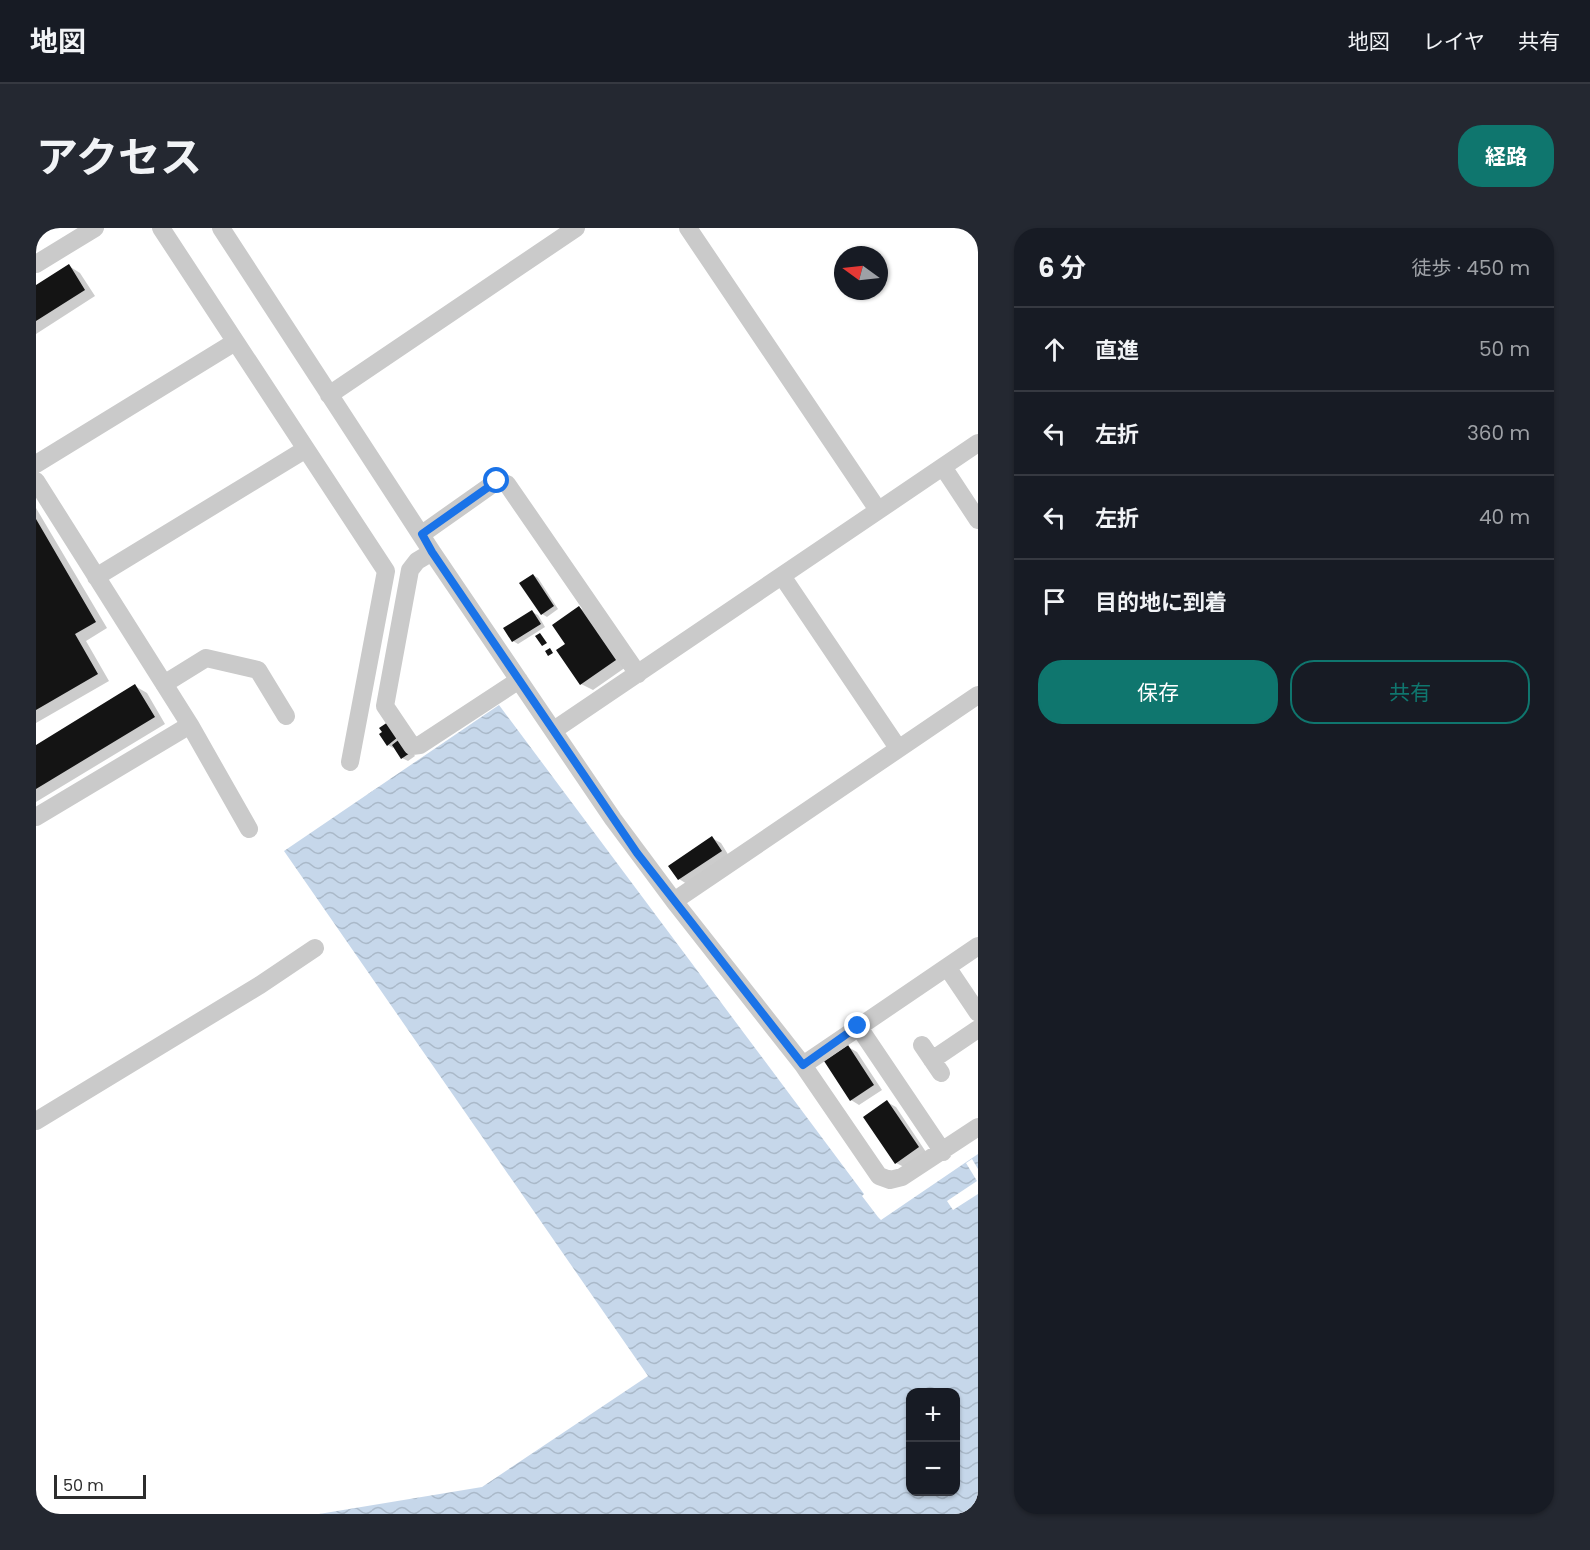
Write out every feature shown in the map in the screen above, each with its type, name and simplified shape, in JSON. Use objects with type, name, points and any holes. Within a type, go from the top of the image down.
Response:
[{"type":"street","points":[[36,264],[95,228]]},
{"type":"street","points":[[161,228],[386,570],[350,762]]},
{"type":"street","points":[[221,228],[432,552],[613,819],[674,901],[803,1065],[879,1176],[890,1180],[902,1177],[943,1152],[978,1126]]},
{"type":"street","points":[[329,395],[576,228]]},
{"type":"street","points":[[688,228],[878,510]]},
{"type":"street","points":[[36,464],[236,342]]},
{"type":"street","points":[[554,730],[978,443]]},
{"type":"street","points":[[96,577],[306,449]]},
{"type":"street","points":[[943,467],[978,520]]},
{"type":"street","points":[[36,481],[190,725],[249,829]]},
{"type":"street","points":[[422,534],[497,481],[507,484],[638,674]]},
{"type":"street","points":[[432,552],[413,565],[408,578],[385,706],[391,716],[412,746],[420,745],[519,680]]},
{"type":"street","points":[[782,576],[898,748]]},
{"type":"street","points":[[164,684],[206,658],[258,670],[286,716]]},
{"type":"street","points":[[674,901],[978,695]]},
{"type":"street","points":[[36,817],[190,725]]},
{"type":"street","points":[[803,1065],[978,946]]},
{"type":"street","points":[[36,1121],[315,948]]},
{"type":"street","points":[[947,967],[978,1013]]},
{"type":"street","points":[[858,1026],[943,1152]]},
{"type":"street","points":[[932,1059],[978,1029]]},
{"type":"water","points":[[499,705],[864,1194],[862,1196],[881,1220],[978,1154],[978,1514],[319,1514],[482,1487],[648,1376],[284,851]]},
{"type":"pier","points":[[972,1159],[978,1169],[978,1194],[953,1210],[947,1201],[977,1181],[966,1163]]},
{"type":"building","points":[[69,264],[85,290],[36,321],[36,285]]},
{"type":"building","points":[[36,519],[96,622],[75,634],[98,674],[36,710]]},
{"type":"building","points":[[533,574],[554,606],[541,615],[519,583]]},
{"type":"building","points":[[579,606],[616,660],[580,685],[556,650],[565,644],[552,625]]},
{"type":"building","points":[[532,610],[541,624],[512,642],[503,628]]},
{"type":"building","points":[[540,633],[547,643],[542,646],[535,636]]},
{"type":"building","points":[[550,648],[553,653],[548,656],[545,651]]},
{"type":"building","points":[[135,684],[155,717],[36,789],[36,745]]},
{"type":"building","points":[[388,722],[398,737],[387,746],[379,734],[382,732],[379,728]]},
{"type":"building","points":[[401,738],[410,753],[401,759],[392,745]]},
{"type":"building","points":[[712,836],[722,851],[678,880],[668,866]]},
{"type":"building","points":[[848,1045],[874,1085],[850,1101],[824,1061]]},
{"type":"building","points":[[887,1100],[919,1147],[895,1164],[863,1117]]},
{"type":"route","points":[[497,481],[422,534],[432,552],[637,853],[803,1065],[858,1026]]}]
